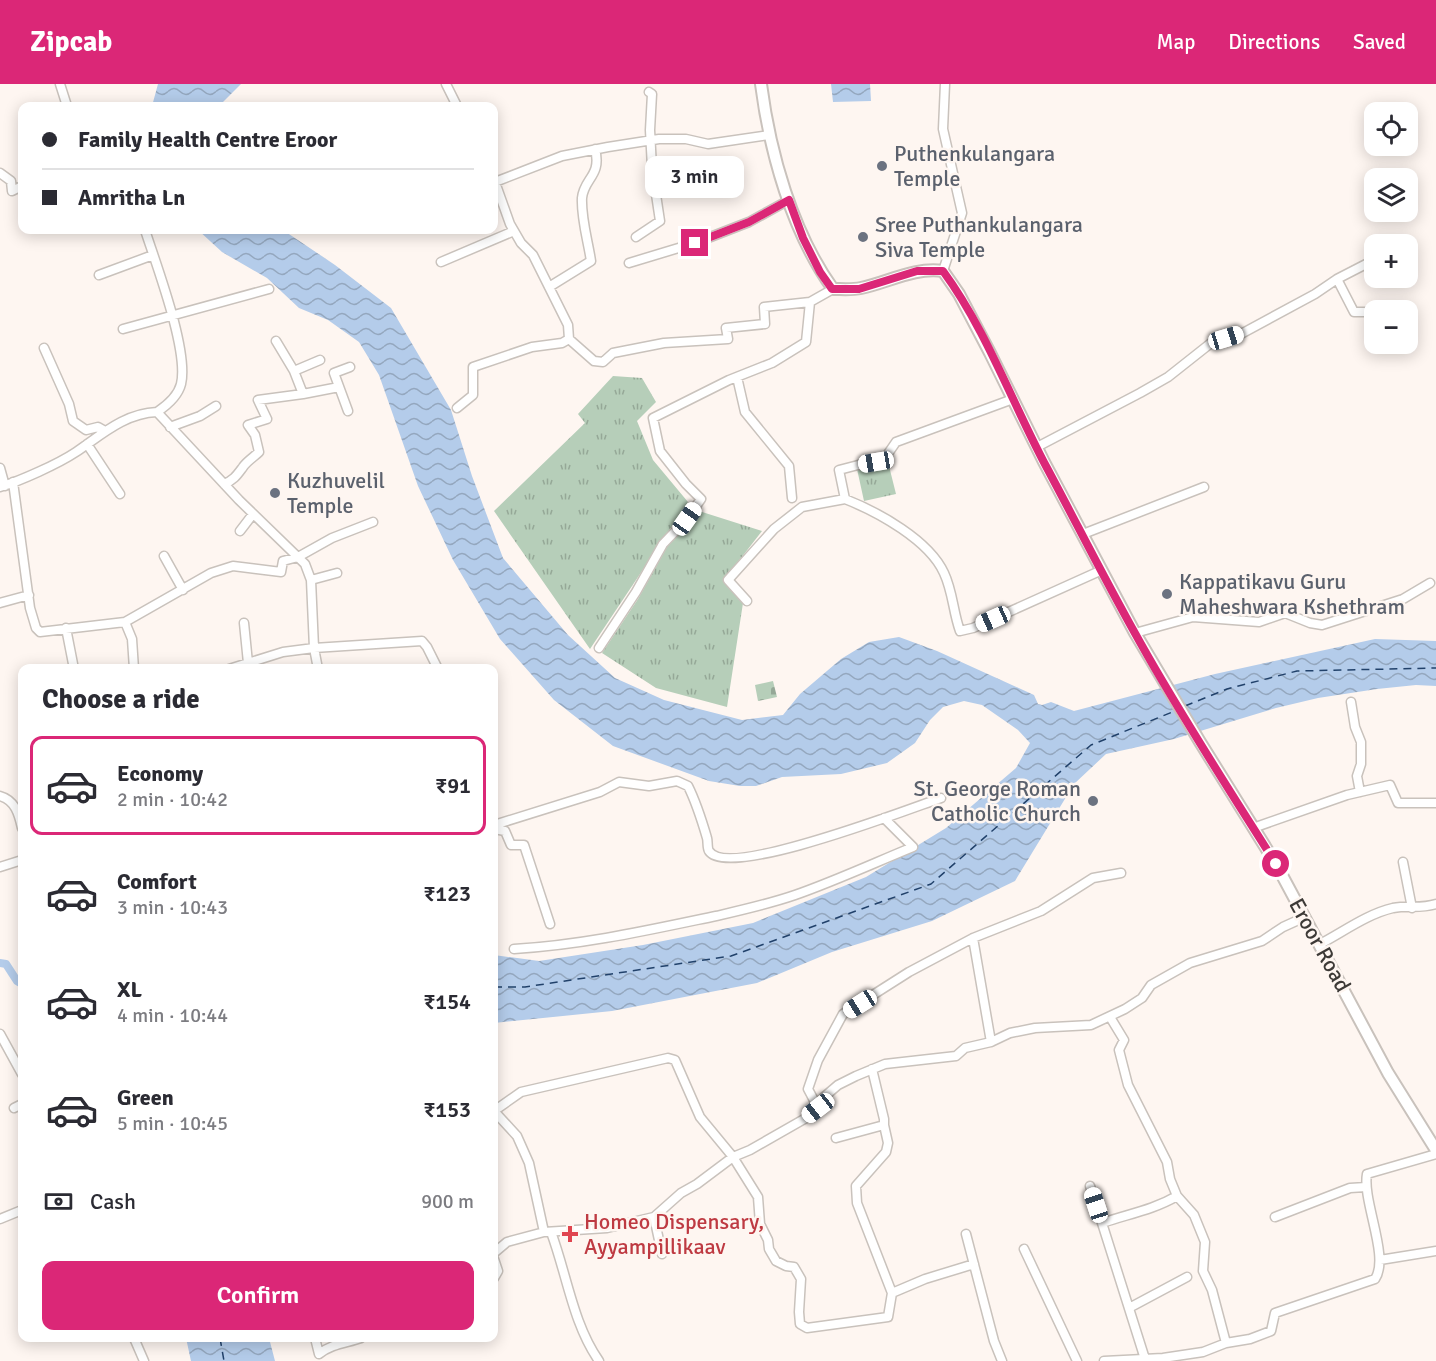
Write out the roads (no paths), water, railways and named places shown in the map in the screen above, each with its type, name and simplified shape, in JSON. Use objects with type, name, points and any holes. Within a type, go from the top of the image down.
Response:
[{"type":"main road","points":[[761,84],[769,135],[788,197],[803,238],[820,272],[832,289],[859,289],[917,271],[943,271],[959,294],[1135,633]]},
{"type":"main road","name":"Eroor Road","points":[[1135,633],[1305,917],[1388,1073],[1436,1152]]},
{"type":"street","points":[[60,84],[66,102]]},
{"type":"street","points":[[446,84],[455,102]]},
{"type":"street","points":[[943,271],[962,213],[943,129],[945,84]]},
{"type":"street","points":[[636,237],[660,221],[652,168],[650,130],[652,94],[649,92]]},
{"type":"street","points":[[498,180],[562,156],[595,149],[652,140],[686,139],[708,144],[769,135]]},
{"type":"street","points":[[549,287],[591,261],[582,202],[583,191],[588,187],[598,162],[595,149]]},
{"type":"street","points":[[0,172],[11,181],[12,191],[18,188]]},
{"type":"street","points":[[498,191],[514,231],[521,243],[534,255],[568,326],[569,339],[594,361],[603,362],[613,352],[664,343],[728,339],[726,328],[765,324],[764,307],[810,302],[832,289]]},
{"type":"street","points":[[629,263],[695,243],[749,222],[788,197]]},
{"type":"street","points":[[441,262],[514,231]]},
{"type":"street","points":[[6,485],[74,453],[105,431],[142,412],[157,412],[169,404],[181,385],[181,358],[171,314],[146,234]]},
{"type":"street","points":[[99,275],[153,255]]},
{"type":"street","points":[[1037,447],[1069,432],[1159,382],[1211,343],[1241,334],[1364,265]]},
{"type":"street","points":[[1336,279],[1354,312],[1364,312]]},
{"type":"street","points":[[123,329],[269,289]]},
{"type":"street","points":[[599,648],[636,592],[663,544],[687,519],[701,499],[660,451],[653,418],[737,377],[772,363],[806,342],[810,302]]},
{"type":"street","points":[[457,408],[473,395],[473,367],[532,347],[562,343],[569,339]]},
{"type":"street","points":[[276,341],[294,371],[303,394]]},
{"type":"street","points":[[44,348],[69,404],[72,422],[86,430],[98,427],[105,431]]},
{"type":"street","points":[[294,371],[320,360]]},
{"type":"street","points":[[348,411],[334,373],[350,367]]},
{"type":"street","points":[[737,377],[745,412],[789,466],[792,498]]},
{"type":"street","points":[[224,484],[232,481],[259,452],[255,435],[248,425],[267,419],[258,400],[339,387]]},
{"type":"street","points":[[846,499],[839,470],[876,462],[885,458],[896,442],[1013,399]]},
{"type":"street","points":[[171,427],[200,416],[216,406]]},
{"type":"street","points":[[157,412],[253,514],[305,564],[311,580],[314,648],[317,664]]},
{"type":"street","points":[[87,444],[120,494]]},
{"type":"street","points":[[0,468],[20,542],[30,608],[36,628],[40,632],[125,622],[211,573],[233,566],[281,572],[283,561],[298,557],[332,538],[373,522]]},
{"type":"street","points":[[1083,534],[1204,487]]},
{"type":"street","points":[[747,601],[728,580],[774,529],[802,507],[846,499],[883,517],[918,541],[932,556],[944,571],[947,579],[960,631],[973,628],[1101,570]]},
{"type":"street","points":[[240,531],[253,514]]},
{"type":"street","points":[[164,556],[183,590]]},
{"type":"street","points":[[311,580],[337,573]]},
{"type":"street","points":[[1135,633],[1193,617],[1259,622],[1285,613],[1322,625],[1402,599],[1430,584]]},
{"type":"street","points":[[0,603],[29,595]]},
{"type":"street","points":[[125,622],[132,639],[134,664]]},
{"type":"street","points":[[244,623],[248,663]]},
{"type":"street","points":[[66,628],[73,664]]},
{"type":"street","points":[[245,664],[283,652],[422,641],[436,664]]},
{"type":"street","points":[[1351,702],[1355,727],[1361,742],[1361,764],[1357,776],[1360,792]]},
{"type":"street","points":[[498,826],[600,792],[619,782],[649,786],[677,781],[688,786],[707,837],[710,852],[720,859],[739,858],[817,842],[941,798]]},
{"type":"street","points":[[1253,828],[1390,784],[1398,803],[1436,803]]},
{"type":"street","points":[[0,796],[7,798],[18,811]]},
{"type":"street","points":[[514,949],[549,947],[629,935],[754,908],[793,896],[913,847],[884,818]]},
{"type":"street","points":[[498,828],[505,831],[511,844],[524,845],[550,924]]},
{"type":"street","points":[[0,867],[18,861]]},
{"type":"street","points":[[1403,862],[1412,908]]},
{"type":"street","points":[[818,1108],[808,1089],[818,1060],[843,1014],[909,972],[973,938],[1041,910],[1094,878],[1121,873]]},
{"type":"street","points":[[1320,944],[1374,915],[1395,908],[1425,908],[1436,904]]},
{"type":"street","points":[[498,1250],[507,1242],[548,1232],[607,1228],[654,1217],[681,1193],[733,1157],[793,1126],[818,1108],[824,1096],[838,1085],[872,1069],[885,1064],[956,1056],[965,1048],[991,1042],[1010,1032],[1035,1028],[1091,1025],[1143,998],[1151,986],[1190,963],[1262,941],[1283,927],[1305,917]]},
{"type":"street","points":[[973,938],[991,1042]]},
{"type":"street","points":[[1110,1017],[1124,1040],[1119,1050],[1128,1085],[1167,1162],[1170,1179],[1177,1196],[1194,1215],[1205,1242],[1203,1271],[1212,1290],[1226,1343]]},
{"type":"street","points":[[0,1034],[18,1067]]},
{"type":"street","points":[[498,1108],[521,1092],[668,1058],[675,1060],[700,1116],[733,1157],[758,1197],[760,1224],[768,1240],[769,1249],[776,1261],[794,1267],[801,1279],[800,1324],[807,1328],[888,1317],[892,1293],[856,1203],[856,1186],[886,1152],[888,1143],[872,1069]]},
{"type":"street","points":[[14,1108],[18,1106]]},
{"type":"street","points":[[498,1115],[517,1136],[530,1163],[548,1232],[579,1323],[588,1345],[599,1361]]},
{"type":"street","points":[[836,1138],[884,1125]]},
{"type":"street","points":[[1104,1361],[1203,1352],[1226,1343],[1250,1339],[1271,1331],[1275,1313],[1375,1279],[1380,1260],[1366,1187],[1366,1174],[1436,1152]]},
{"type":"street","points":[[1090,1186],[1145,1359]]},
{"type":"street","points":[[1275,1217],[1350,1188],[1366,1187]]},
{"type":"street","points":[[1102,1223],[1159,1206],[1177,1196]]},
{"type":"street","points":[[0,1219],[18,1212]]},
{"type":"street","points":[[654,1217],[662,1254]]},
{"type":"street","points":[[966,1234],[994,1341],[1002,1361]]},
{"type":"street","points":[[1024,1249],[1077,1361]]},
{"type":"street","points":[[1380,1260],[1436,1251]]},
{"type":"street","points":[[892,1293],[926,1279],[974,1264]]},
{"type":"street","points":[[1129,1308],[1187,1277]]},
{"type":"street","points":[[136,1342],[144,1361]]},
{"type":"street","points":[[316,1342],[320,1357]]},
{"type":"street","points":[[320,1357],[327,1348],[347,1342]]},
{"type":"water","points":[[158,84],[241,84],[223,102],[153,102]]},
{"type":"water","points":[[831,84],[870,84],[871,101],[833,102]]},
{"type":"water","points":[[202,234],[289,234],[335,265],[391,308],[451,410],[472,476],[503,558],[568,635],[615,678],[664,700],[742,720],[783,715],[800,694],[841,659],[869,642],[899,637],[937,651],[1034,695],[1038,704],[1051,702],[1074,711],[1215,674],[1375,639],[1436,641],[1436,686],[1416,685],[1318,698],[1276,708],[1174,739],[1106,754],[1074,784],[1015,881],[932,921],[832,952],[757,983],[612,1011],[498,1023],[498,956],[539,961],[643,945],[753,923],[866,877],[946,828],[1016,768],[1030,743],[1018,730],[982,705],[964,701],[943,707],[930,720],[915,743],[887,763],[841,774],[782,777],[756,786],[709,781],[613,746],[554,700],[500,639],[453,560],[418,486],[379,375],[359,342],[328,320],[299,308],[267,278],[222,252]]},
{"type":"water","points":[[187,1342],[270,1342],[275,1361],[191,1361]]},
{"type":"waterway","points":[[0,963],[6,964],[18,982]]},
{"type":"place","name":"Puthenkulangara Temple","points":[[882,166]]},
{"type":"place","name":"Sree Puthankulangara Siva Temple","points":[[863,237]]},
{"type":"place","name":"Kuzhuvelil Temple","points":[[275,493]]},
{"type":"place","name":"Kappatikavu Guru Maheshwara Kshethram","points":[[1167,594]]},
{"type":"place","name":"St. George Roman Catholic Church","points":[[1093,801]]},
{"type":"place","name":"Homeo Dispensary, Ayyampillikaav","points":[[570,1234]]}]
